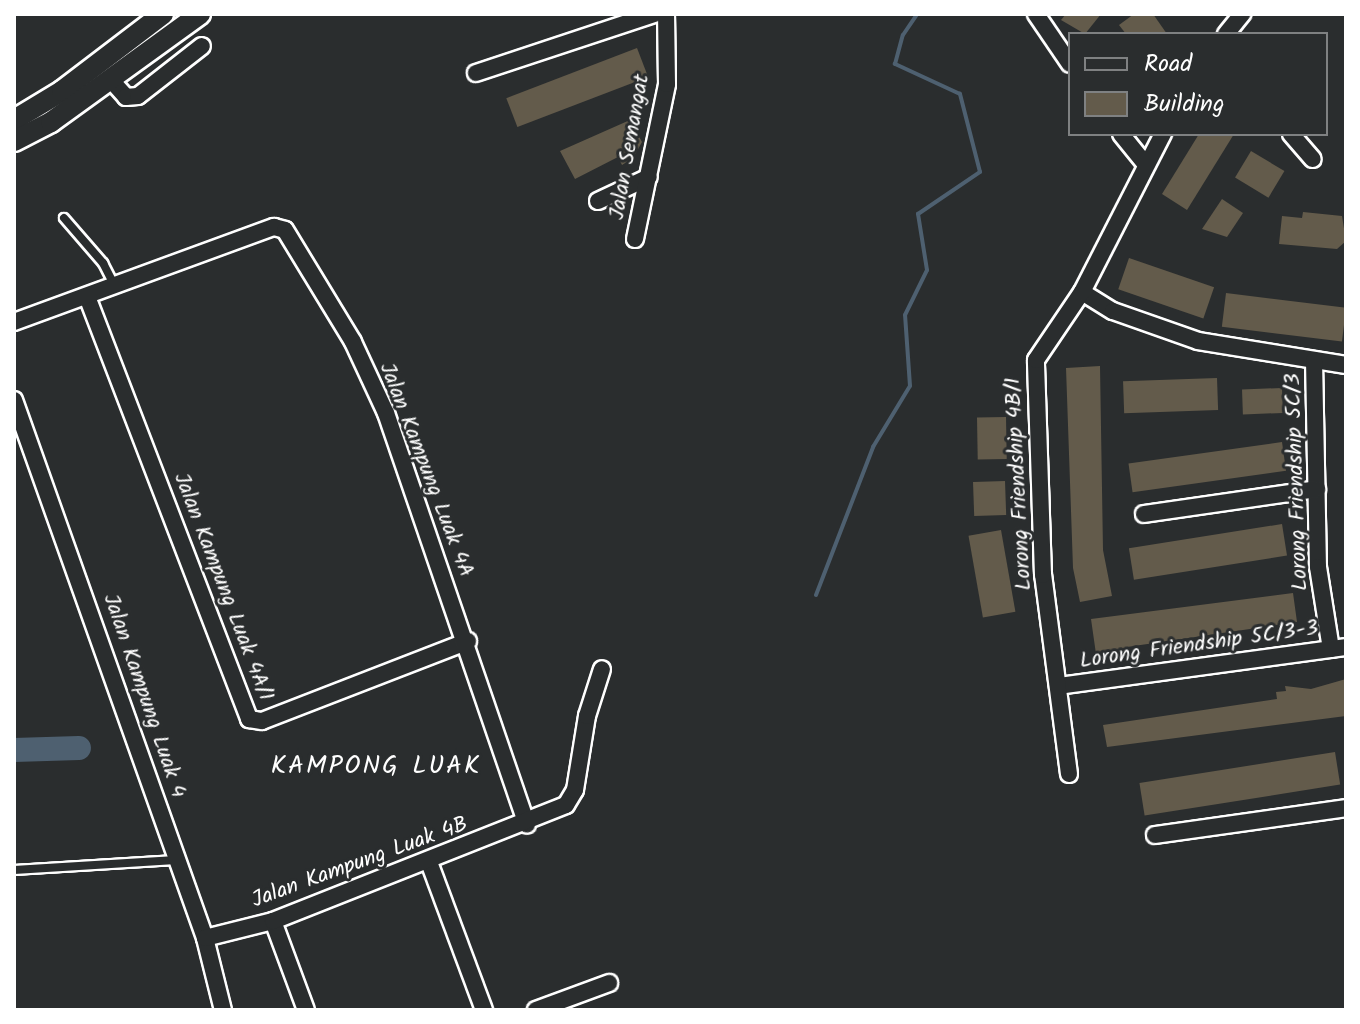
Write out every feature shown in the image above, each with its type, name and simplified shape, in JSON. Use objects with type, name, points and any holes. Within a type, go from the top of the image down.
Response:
[{"type":"street","points":[[14,120],[62,91],[163,14]]},
{"type":"street","points":[[14,154],[51,122],[200,14]]},
{"type":"street","points":[[476,73],[654,14]]},
{"type":"street","name":"Jalan Semangat","points":[[635,239],[667,84],[666,14]]},
{"type":"street","points":[[1036,14],[1068,61]]},
{"type":"street","points":[[1228,32],[1242,14]]},
{"type":"street","points":[[110,79],[126,97],[138,96],[202,46]]},
{"type":"street","points":[[14,141],[51,122]]},
{"type":"street","points":[[1123,136],[1145,164],[1162,136]]},
{"type":"street","points":[[1293,136],[1313,159]]},
{"type":"street","name":"Lorong Friendship 4B/1","points":[[1069,774],[1043,575],[1036,360],[1082,292],[1145,164]]},
{"type":"street","points":[[598,201],[649,177]]},
{"type":"street","name":"Jalan Kampung Luak 4A","points":[[14,322],[88,299],[274,227],[285,230],[353,342],[386,413],[470,649],[527,824]]},
{"type":"street","points":[[1082,292],[1113,311],[1198,341],[1346,365]]},
{"type":"street","name":"Jalan Kampung Luak 4A/1","points":[[88,299],[249,719],[262,721],[470,649]]},
{"type":"street","name":"Lorong Friendship 5C/3","points":[[1314,360],[1318,567],[1338,648]]},
{"type":"street","name":"Jalan Kampung Luak 4","points":[[14,400],[19,430],[205,938],[223,1010]]},
{"type":"street","points":[[1144,514],[1317,489]]},
{"type":"street","name":"Lorong Friendship 5C/3-3","points":[[1058,686],[1338,648]]},
{"type":"street","name":"Jalan Kampung Luak 4B","points":[[205,938],[273,921],[527,824],[566,805],[573,796],[587,716],[602,669]]},
{"type":"street","points":[[1155,835],[1346,808]]},
{"type":"street","points":[[429,862],[484,1010]]},
{"type":"street","points":[[273,921],[306,1010]]},
{"type":"street","points":[[536,1010],[609,983]]},
{"type":"lane","points":[[64,218],[103,263],[115,288]]},
{"type":"lane","points":[[14,870],[177,860]]},
{"type":"building","points":[[1066,14],[1101,14],[1087,32],[1061,20]]},
{"type":"building","points":[[1134,14],[1153,14],[1166,32],[1124,32],[1119,25]]},
{"type":"building","points":[[637,48],[648,77],[517,127],[506,98]]},
{"type":"building","points":[[630,120],[642,142],[633,158],[622,165],[618,157],[575,179],[560,151]]},
{"type":"building","points":[[1198,136],[1233,136],[1187,210],[1162,194]]},
{"type":"building","points":[[1251,151],[1284,171],[1268,198],[1235,178]]},
{"type":"building","points":[[1222,199],[1243,213],[1227,237],[1202,229]]},
{"type":"building","points":[[1303,212],[1342,216],[1346,241],[1337,249],[1279,244],[1282,216],[1302,218]]},
{"type":"building","points":[[1129,258],[1214,287],[1203,319],[1118,289]]},
{"type":"building","points":[[1226,293],[1346,308],[1342,341],[1222,327]]},
{"type":"building","points":[[1100,366],[1103,550],[1112,596],[1080,602],[1073,568],[1066,368]]},
{"type":"building","points":[[1217,378],[1218,410],[1124,413],[1123,381]]},
{"type":"building","points":[[1282,388],[1283,413],[1243,414],[1242,389]]},
{"type":"building","points":[[1006,417],[1007,459],[978,459],[977,418]]},
{"type":"building","points":[[1282,442],[1286,471],[1133,492],[1129,464]]},
{"type":"building","points":[[1005,481],[1006,515],[974,516],[973,482]]},
{"type":"building","points":[[1282,524],[1287,556],[1134,580],[1129,548]]},
{"type":"building","points":[[1001,530],[1015,612],[983,617],[969,536]]},
{"type":"building","points":[[1293,593],[1297,622],[1127,647],[1124,656],[1104,659],[1103,652],[1096,654],[1091,619]]},
{"type":"building","points":[[1346,679],[1346,716],[1107,747],[1103,725],[1277,699],[1276,692],[1286,691],[1285,686],[1311,689]]},
{"type":"building","points":[[1335,752],[1340,785],[1145,816],[1139,783]]},
{"type":"waterway","points":[[816,595],[873,447],[910,386],[905,315],[927,270],[918,214],[980,172],[960,94],[895,64],[903,35],[917,14]]},
{"type":"waterway","points":[[14,750],[79,748]]},
{"type":"district","name":"KAMPONG LUAK","points":[[376,767]]}]
